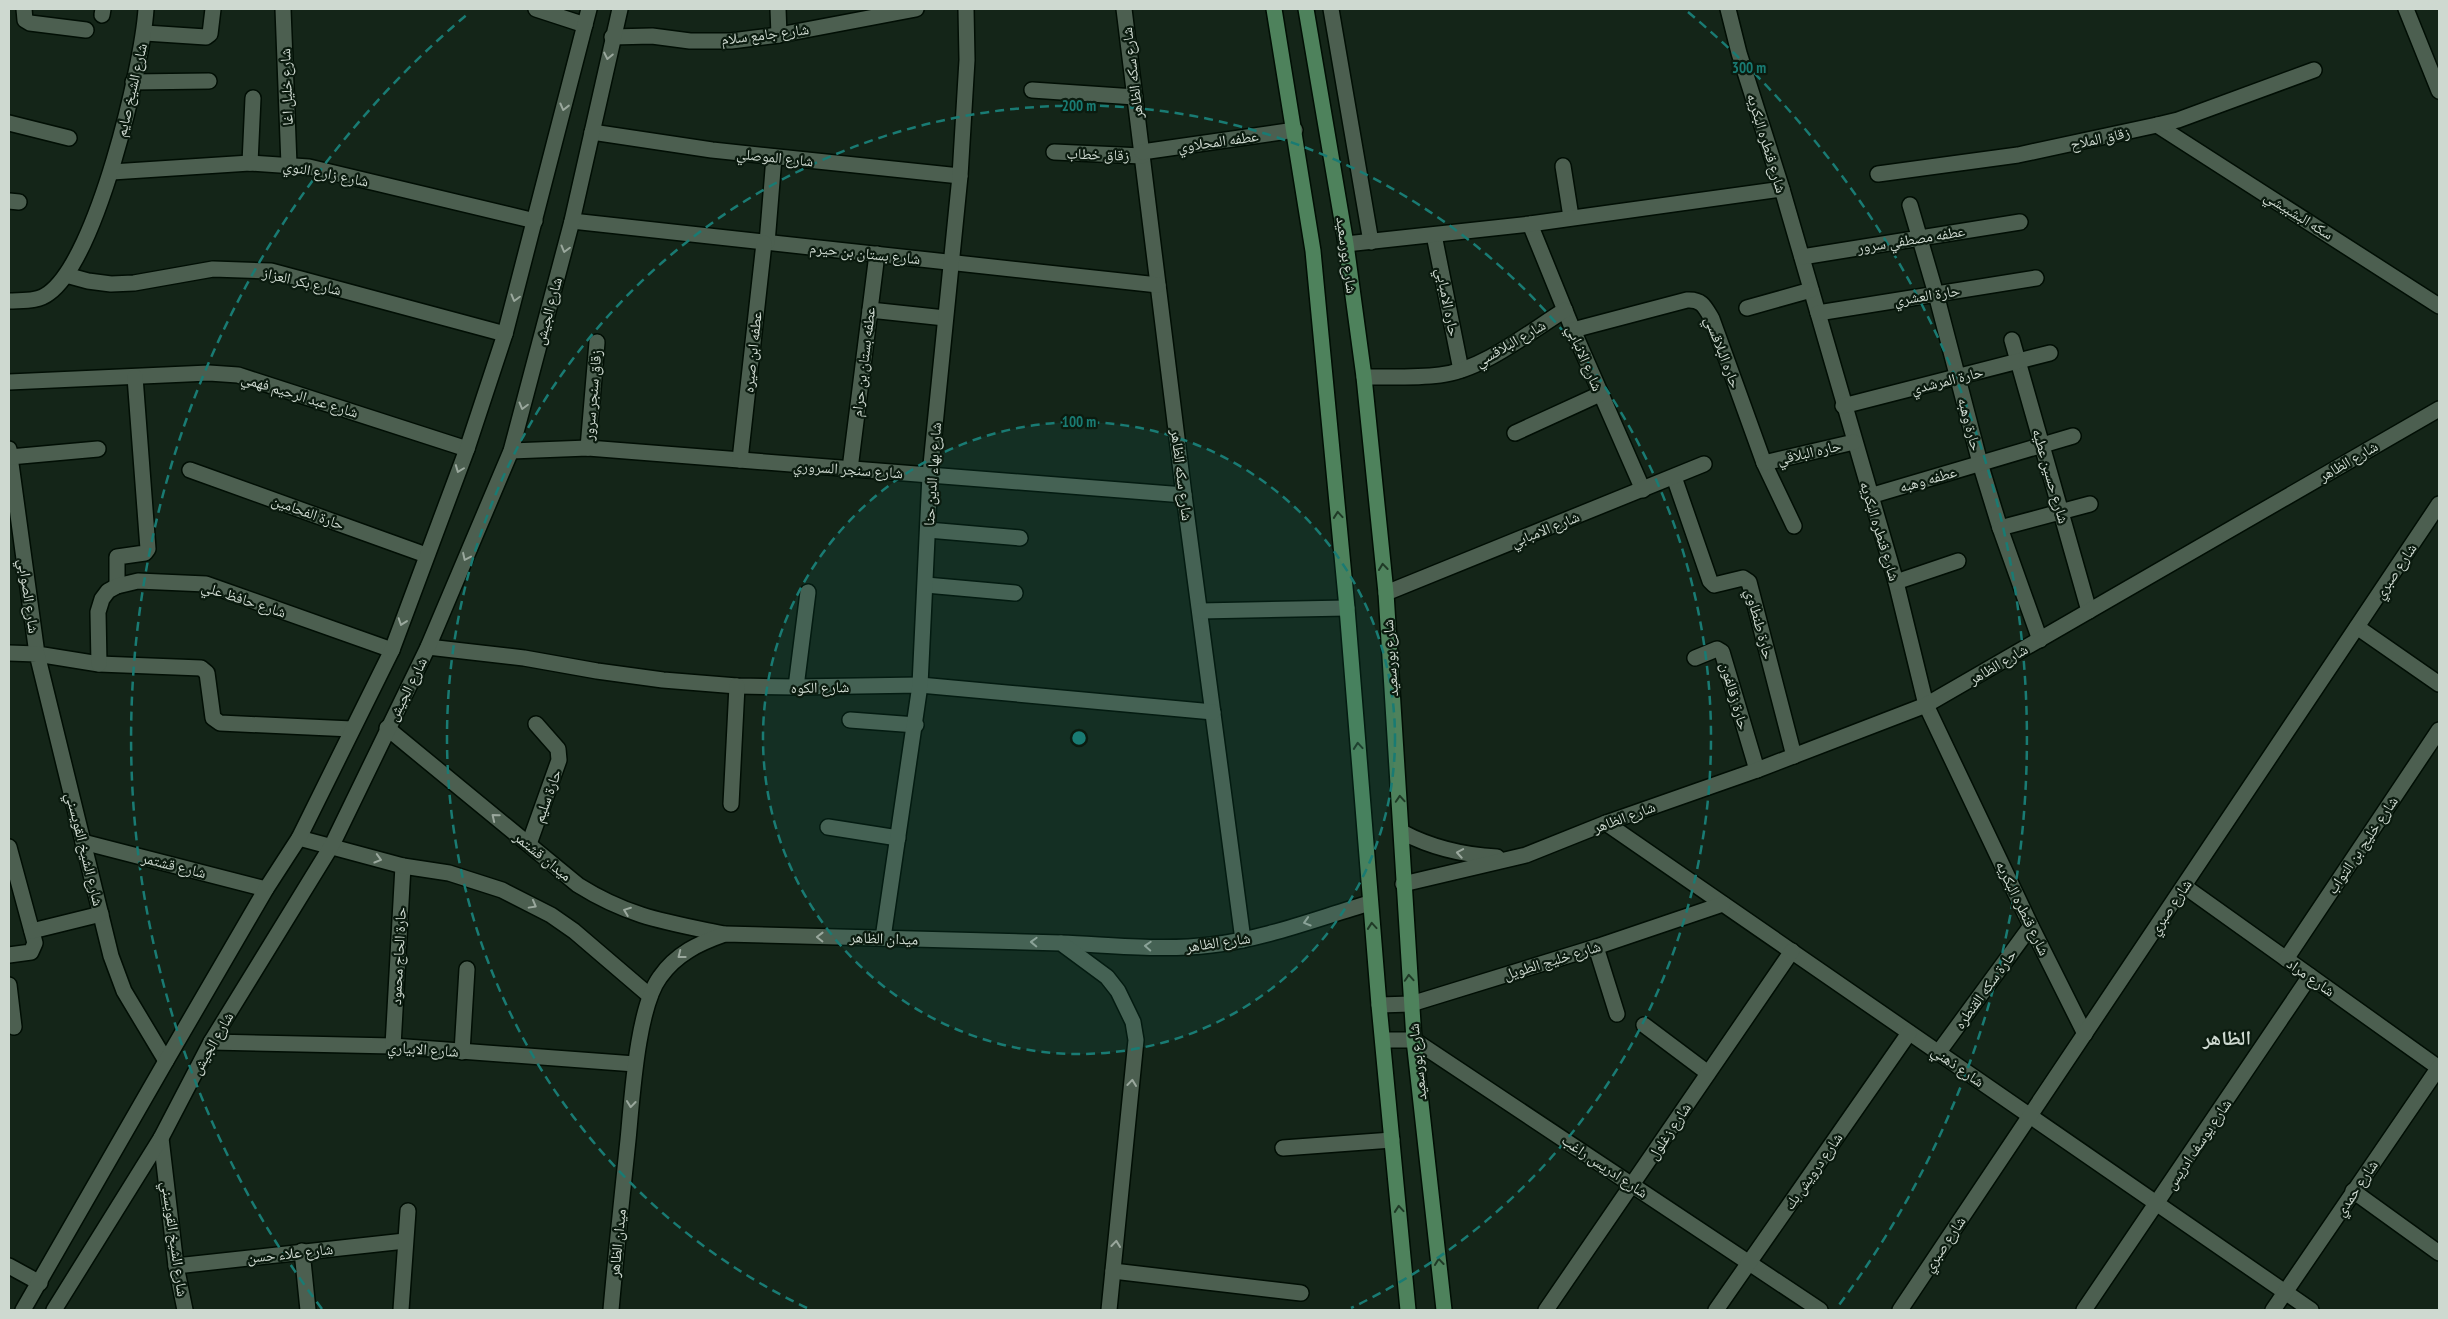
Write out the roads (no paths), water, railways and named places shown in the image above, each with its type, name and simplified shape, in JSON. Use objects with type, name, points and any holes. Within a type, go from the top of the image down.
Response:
[{"type":"main road","name":"شارع بورسعيد","points":[[1274,9],[1313,250],[1347,608],[1370,903],[1408,1310]]},
{"type":"main road","name":"شارع بورسعيد","points":[[1306,9],[1346,244],[1364,377],[1386,594],[1414,1040],[1444,1310]]},
{"type":"street","points":[[24,9],[25,20],[30,23],[86,30]]},
{"type":"street","name":"شارع الشيخ صايم","points":[[112,172],[145,33],[146,9]]},
{"type":"street","points":[[145,33],[206,37],[210,34],[213,9]]},
{"type":"street","name":"شارع خليل اغا","points":[[282,9],[289,165]]},
{"type":"street","points":[[536,9],[585,25]]},
{"type":"street","name":"شارع الجيش","points":[[23,1310],[266,889],[298,838],[392,650],[467,449],[505,334],[589,9]]},
{"type":"street","name":"شارع الجيش","points":[[60,1308],[161,1138],[211,1042],[332,845],[428,646],[511,451],[572,220],[612,36],[620,9]]},
{"type":"street","points":[[778,9],[779,34]]},
{"type":"street","name":"شارع جامع سلام","points":[[612,36],[652,36],[690,41],[731,41],[779,34],[872,13],[916,9]]},
{"type":"street","name":"شارع بهاء الدين حنا","points":[[883,938],[916,725],[920,685],[930,475],[960,176],[967,60],[966,9]]},
{"type":"street","name":"شارع سكه الظاهر","points":[[1124,9],[1184,495],[1243,940]]},
{"type":"street","name":"شارع بورسعيد","points":[[1331,9],[1371,242]]},
{"type":"street","name":"شارع قنطره البكريه","points":[[1728,9],[1739,53],[1812,290],[1843,406],[1896,582],[1926,705],[2031,926],[2085,1034]]},
{"type":"street","points":[[2406,9],[2439,91]]},
{"type":"street","name":"زقاق الملاح","points":[[1878,174],[2018,156],[2178,120],[2314,70]]},
{"type":"street","points":[[133,82],[209,80]]},
{"type":"street","points":[[1032,90],[1135,97]]},
{"type":"street","points":[[250,163],[252,98]]},
{"type":"street","points":[[9,123],[69,138]]},
{"type":"street","name":"سكه البشبيشي","points":[[2157,125],[2439,306]]},
{"type":"street","name":"عطفه المحلاوي","points":[[1142,154],[1295,130]]},
{"type":"street","name":"شارع الموصلي","points":[[592,132],[774,157],[960,176]]},
{"type":"street","name":"زقاق خطاب","points":[[1054,152],[1142,154]]},
{"type":"street","name":"عطفه ابن صيره","points":[[740,460],[766,243],[774,157]]},
{"type":"street","name":"شارع زارع النوي","points":[[112,172],[250,163],[309,167],[535,221]]},
{"type":"street","points":[[1563,166],[1571,217]]},
{"type":"street","points":[[9,301],[35,300],[48,294],[66,275],[91,225],[112,172]]},
{"type":"street","points":[[1346,244],[1530,224],[1782,189]]},
{"type":"street","name":"حارة وهبه","points":[[1910,205],[1936,294],[1980,463],[2000,528],[2040,640]]},
{"type":"street","name":"شارع بستان بن حيرم","points":[[572,220],[1158,285]]},
{"type":"street","name":"عطفه مصطفي سرور","points":[[1802,257],[2020,222]]},
{"type":"street","name":"شارع الانبابي","points":[[1530,224],[1600,394],[1643,490]]},
{"type":"street","name":"حاره الامبابي","points":[[1434,235],[1461,370]]},
{"type":"street","name":"عطفه بستان بن حرام","points":[[850,469],[877,254]]},
{"type":"street","name":"شارع بكر العزاز","points":[[66,275],[88,281],[111,284],[134,283],[213,269],[272,271],[505,334]]},
{"type":"street","name":"حارة العشري","points":[[1818,313],[2036,278]]},
{"type":"street","points":[[1747,308],[1812,290]]},
{"type":"street","name":"حاره البلاقسي","points":[[1573,330],[1688,300],[1696,299],[1702,302],[1712,319],[1764,463],[1794,526]]},
{"type":"street","points":[[870,310],[945,318]]},
{"type":"street","name":"شارع البلاقسي","points":[[1364,377],[1442,375],[1461,370],[1482,361],[1565,310]]},
{"type":"street","name":"شارع حسين عطيه","points":[[2012,340],[2089,611]]},
{"type":"street","name":"زقاق سنجر سرور","points":[[588,448],[597,342]]},
{"type":"street","name":"حارة المرشدي","points":[[1843,406],[2050,353]]},
{"type":"street","name":"شارع عبد الرحيم فهمي","points":[[9,382],[209,373],[238,375],[467,449]]},
{"type":"street","points":[[99,664],[98,612],[102,599],[108,591],[117,586],[116,559],[119,556],[144,553],[148,547],[136,377]]},
{"type":"street","points":[[1515,433],[1600,394]]},
{"type":"street","name":"شارع الظاهر","points":[[1403,884],[1526,855],[1606,822],[1757,770],[1926,705],[2439,409]]},
{"type":"street","name":"عطفه وهبه","points":[[1870,496],[2073,436]]},
{"type":"street","name":"حاره البلاقي","points":[[1764,463],[1854,442]]},
{"type":"street","name":"شارع سنجر السروري","points":[[511,451],[588,448],[1184,495]]},
{"type":"street","points":[[9,453],[98,449]]},
{"type":"street","name":"شارع الصوابي","points":[[9,453],[15,538],[37,654]]},
{"type":"street","name":"شارع الامبابي","points":[[1386,594],[1704,464]]},
{"type":"street","name":"حارة الفحامين","points":[[190,470],[426,555]]},
{"type":"street","name":"حارة طنطاوي","points":[[1674,477],[1710,581],[1714,585],[1743,578],[1749,582],[1794,756]]},
{"type":"street","points":[[2000,528],[2090,504]]},
{"type":"street","name":"شارع صبري","points":[[1900,1310],[2439,504]]},
{"type":"street","points":[[928,530],[1020,538]]},
{"type":"street","points":[[1896,582],[1958,561]]},
{"type":"street","name":"شارع حافظ علي","points":[[117,586],[138,581],[206,584],[392,650]]},
{"type":"street","points":[[926,585],[1016,593]]},
{"type":"street","points":[[796,687],[808,592]]},
{"type":"street","points":[[1200,611],[1347,608]]},
{"type":"street","points":[[2357,627],[2439,684]]},
{"type":"street","name":"شارع الكوه","points":[[428,646],[524,658],[596,671],[663,680],[737,686],[920,685],[1213,712]]},
{"type":"street","name":"حارة زقالفون","points":[[1695,658],[1717,649],[1722,652],[1757,770]]},
{"type":"street","points":[[9,653],[37,654],[99,664],[205,670],[213,718],[220,723],[352,729]]},
{"type":"street","name":"شارع الشيخ القويسني","points":[[37,654],[111,956],[124,991],[166,1061]]},
{"type":"street","points":[[731,804],[737,686]]},
{"type":"street","points":[[850,720],[916,725]]},
{"type":"street","name":"حارة سليم","points":[[529,844],[559,760],[555,745],[536,724]]},
{"type":"street","name":"ميدان قشتمر","points":[[387,728],[578,885],[602,900],[628,912],[655,920],[725,934]]},
{"type":"street","name":"شارع خليج بن التواب","points":[[2286,959],[2439,730]]},
{"type":"street","name":"شارع ذهني","points":[[1606,822],[2311,1310]]},
{"type":"street","points":[[828,826],[898,838]]},
{"type":"street","name":"شارع الظاهر","points":[[1402,832],[1423,843],[1448,851],[1474,856],[1526,855]]},
{"type":"street","points":[[298,838],[332,845],[403,866],[466,878],[502,890],[527,902],[574,931],[650,996]]},
{"type":"street","name":"شارع قشتمر","points":[[83,842],[266,889]]},
{"type":"street","points":[[9,847],[35,943],[31,952],[9,956]]},
{"type":"street","name":"حارة الحاج محمود","points":[[394,1046],[403,866]]},
{"type":"street","name":"شارع مراد","points":[[2184,886],[2439,1067]]},
{"type":"street","name":"شارع الظاهر","points":[[1062,943],[1177,948],[1243,940],[1370,903]]},
{"type":"street","name":"شارع خليج الطويل","points":[[1379,1005],[1411,1004],[1596,947],[1722,904]]},
{"type":"street","points":[[32,931],[101,914]]},
{"type":"street","name":"حارة سكه القنطره","points":[[1938,1053],[2031,926]]},
{"type":"street","name":"ميدان الظاهر","points":[[611,1310],[635,1064],[650,996],[659,978],[672,962],[688,950],[725,934],[1062,943]]},
{"type":"street","points":[[1062,943],[1107,977],[1118,990],[1133,1022],[1136,1040],[1109,1310]]},
{"type":"street","points":[[1596,947],[1617,1014]]},
{"type":"street","name":"شارع زغلول","points":[[1546,1310],[1792,951]]},
{"type":"street","points":[[462,1052],[467,969]]},
{"type":"street","name":"شارع يوسف ادريس","points":[[2084,1310],[2310,976]]},
{"type":"street","points":[[9,985],[14,1027]]},
{"type":"street","points":[[1644,1025],[1708,1073]]},
{"type":"street","name":"شارع درويش بك","points":[[1716,1310],[1909,1032]]},
{"type":"street","points":[[1384,1040],[1414,1040]]},
{"type":"street","name":"شارع ادريس راغب","points":[[1414,1040],[1820,1310]]},
{"type":"street","name":"شارع الابياري","points":[[211,1042],[394,1046],[635,1064]]},
{"type":"street","name":"شارع حمدي","points":[[2272,1310],[2439,1067]]},
{"type":"street","name":"شارع الشيخ القويسني","points":[[161,1138],[176,1266],[185,1310]]},
{"type":"street","points":[[1283,1148],[1392,1140]]},
{"type":"street","points":[[2354,1192],[2439,1253]]},
{"type":"street","points":[[401,1310],[408,1211]]},
{"type":"street","name":"شارع علاء حسن","points":[[176,1266],[406,1241]]},
{"type":"street","points":[[302,1251],[308,1310]]},
{"type":"street","points":[[9,1266],[40,1283]]},
{"type":"street","points":[[1113,1271],[1301,1293]]},
{"type":"district","name":"الظاهر","points":[[2227,1038]]}]
